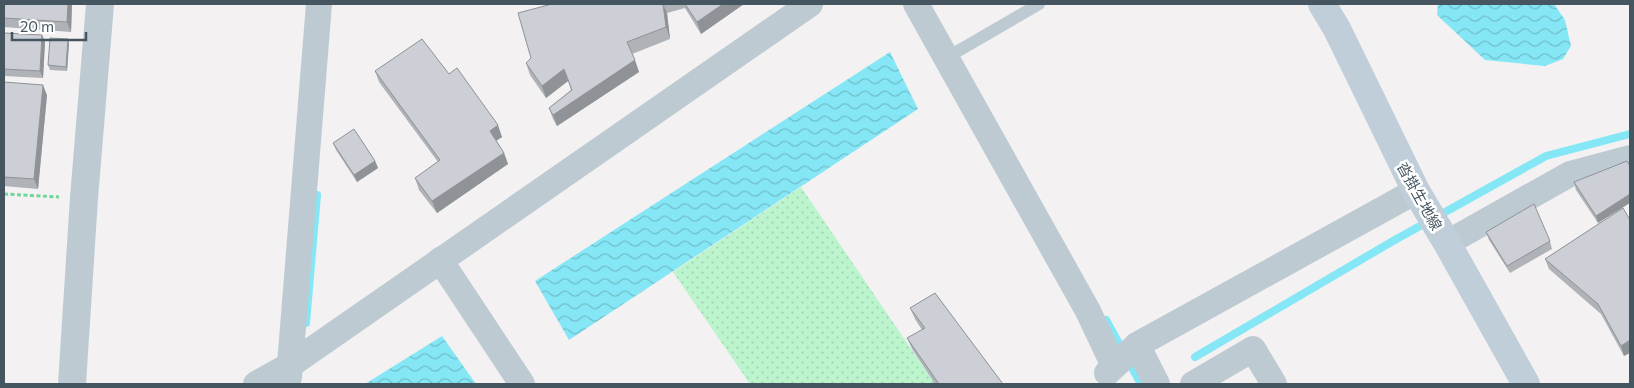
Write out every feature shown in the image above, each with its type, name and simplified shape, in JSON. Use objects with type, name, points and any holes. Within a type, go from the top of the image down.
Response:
[{"type":"main road","name":"沓掛生地線","points":[[1322,4],[1337,29],[1416,191],[1526,384]]},
{"type":"street","points":[[72,384],[84,198],[100,4]]},
{"type":"street","points":[[289,374],[319,4]]},
{"type":"street","points":[[256,384],[289,374],[440,260],[810,4]]},
{"type":"street","points":[[916,4],[1088,312],[1109,374],[1137,345],[1416,191]]},
{"type":"street","points":[[1447,243],[1570,174],[1630,158]]},
{"type":"street","points":[[440,260],[522,384]]},
{"type":"street","points":[[1137,345],[1157,384]]},
{"type":"street","points":[[1192,384],[1253,349],[1274,384]]},
{"type":"lane","points":[[946,58],[1039,4]]},
{"type":"path","points":[[4,194],[84,198]]},
{"type":"green space","points":[[801,187],[935,384],[750,384],[673,272]]},
{"type":"water","points":[[1438,4],[1554,4],[1565,20],[1571,46],[1563,59],[1545,66],[1485,60],[1437,15]]},
{"type":"water","points":[[890,52],[918,109],[569,340],[535,281]]},
{"type":"water","points":[[442,336],[476,384],[365,384]]},
{"type":"building","points":[[4,4],[68,4],[67,22],[4,18]]},
{"type":"building","points":[[552,4],[663,4],[666,27],[627,42],[635,60],[553,115],[549,108],[572,90],[564,69],[542,86],[526,63],[531,58],[518,13]]},
{"type":"building","points":[[685,4],[723,4],[697,22]]},
{"type":"building","points":[[4,33],[42,35],[40,71],[4,69]]},
{"type":"building","points":[[50,38],[68,39],[66,67],[48,65]]},
{"type":"building","points":[[422,39],[449,74],[457,68],[498,125],[490,131],[504,153],[432,201],[415,178],[440,160],[375,71]]},
{"type":"building","points":[[4,82],[43,85],[34,179],[4,177]]},
{"type":"building","points":[[354,129],[375,161],[354,175],[333,143]]},
{"type":"building","points":[[1627,161],[1630,166],[1630,194],[1596,216],[1574,182]]},
{"type":"building","points":[[1534,204],[1550,241],[1507,266],[1486,232]]},
{"type":"building","points":[[1623,208],[1630,220],[1630,340],[1621,346],[1598,304],[1545,259]]},
{"type":"building","points":[[935,293],[1003,384],[939,384],[907,338],[925,328],[910,308]]},
{"type":"waterway","points":[[1195,357],[1393,241],[1546,156],[1630,134]]},
{"type":"waterway","points":[[306,323],[317,195]]},
{"type":"waterway","points":[[1106,320],[1141,384]]}]
